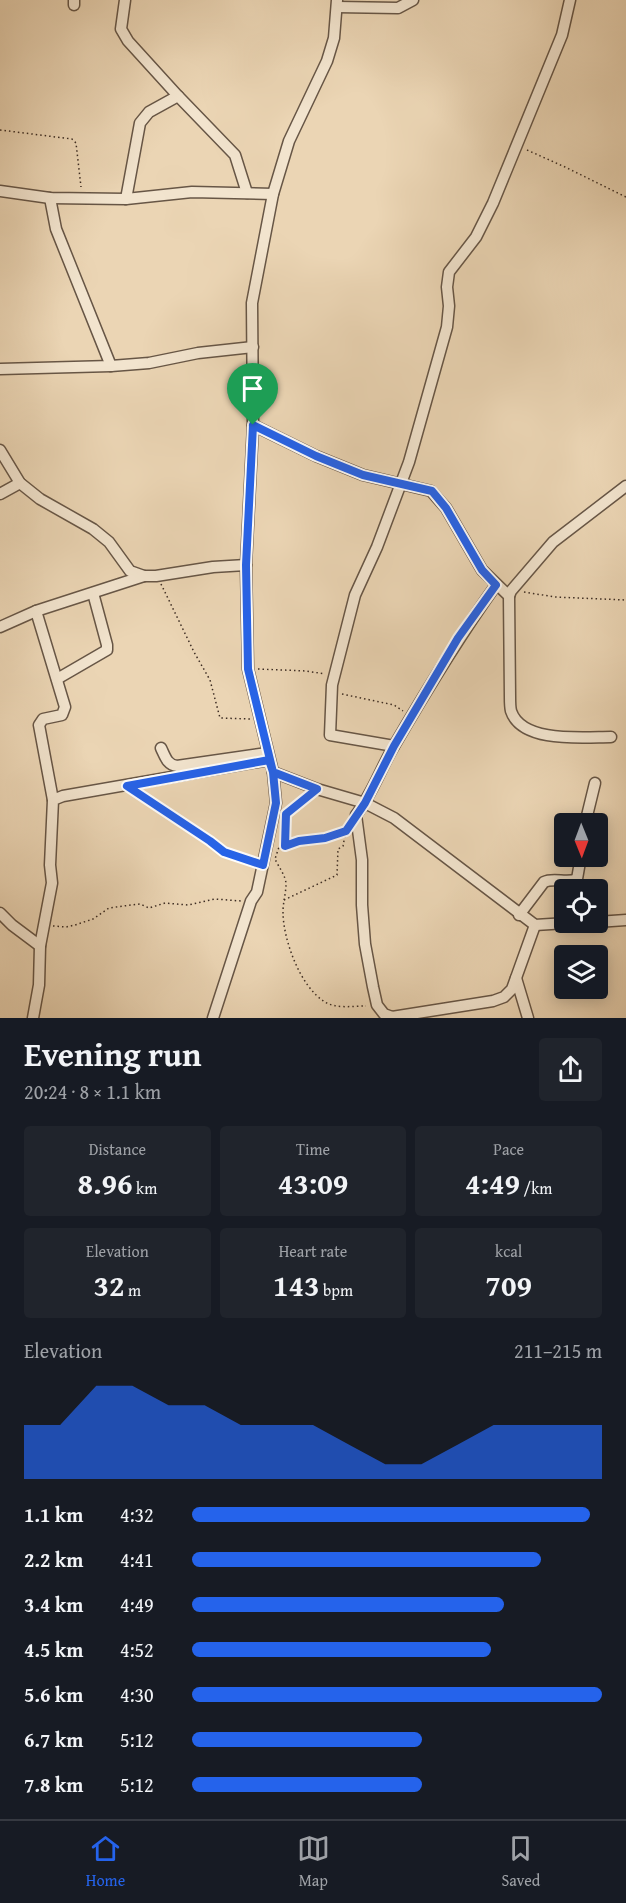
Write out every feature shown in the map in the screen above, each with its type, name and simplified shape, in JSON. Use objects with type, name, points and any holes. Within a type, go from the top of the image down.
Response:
[{"type":"street","points":[[125,0],[121,29],[143,58],[235,155],[247,193]]},
{"type":"street","points":[[213,1018],[251,902],[257,892],[276,803],[273,772],[248,669],[246,565],[253,425],[252,303],[273,194],[289,141],[327,61],[333,38],[337,3],[399,8],[413,0]]},
{"type":"street","points":[[394,746],[330,735],[335,676],[355,595],[410,462],[447,327],[449,272],[476,237],[493,203],[562,35],[570,0]]},
{"type":"street","points":[[126,199],[140,123],[149,112],[178,96]]},
{"type":"street","points":[[0,192],[50,198],[126,199],[192,192],[273,194]]},
{"type":"street","points":[[50,198],[56,229],[111,366]]},
{"type":"street","points":[[0,369],[149,363],[198,353],[253,347]]},
{"type":"street","points":[[253,425],[316,456],[363,475],[432,491],[446,508],[482,570],[496,585],[510,593]]},
{"type":"street","points":[[0,450],[20,483],[40,499],[93,529],[110,542],[130,571],[144,576]]},
{"type":"street","points":[[0,494],[20,483]]},
{"type":"street","points":[[612,737],[551,736],[535,733],[520,724],[511,712],[510,593],[554,542],[626,486]]},
{"type":"street","points":[[0,627],[36,611],[144,576],[246,565]]},
{"type":"street","points":[[496,585],[458,638],[394,746],[365,803],[356,815],[362,860],[365,945],[377,1005],[384,1014],[392,1017],[494,1001],[504,997],[512,989],[535,925]]},
{"type":"street","points":[[57,679],[107,650],[93,594]]},
{"type":"street","points":[[33,1018],[39,985],[40,946],[52,883],[50,865],[53,800],[39,725],[43,719],[62,715],[64,711],[57,679],[36,611]]},
{"type":"street","points":[[161,748],[172,766],[268,756]]},
{"type":"street","points":[[53,800],[63,796],[127,786],[268,756]]},
{"type":"street","points":[[273,772],[317,789],[365,803],[394,818],[519,915],[535,925],[554,924]]},
{"type":"street","points":[[588,813],[595,783]]},
{"type":"street","points":[[519,915],[544,882],[549,880],[575,881],[578,867]]},
{"type":"street","points":[[0,913],[40,946]]},
{"type":"street","points":[[608,921],[626,920]]},
{"type":"street","points":[[516,978],[528,1018]]},
{"type":"path","points":[[0,130],[72,139],[75,143],[83,198]]},
{"type":"path","points":[[515,146],[565,166],[626,197]]},
{"type":"path","points":[[156,576],[210,680],[220,718],[260,719]]},
{"type":"path","points":[[510,593],[626,600]]},
{"type":"path","points":[[248,669],[306,671],[335,676]]},
{"type":"path","points":[[333,692],[393,705],[412,717]]},
{"type":"path","points":[[127,786],[224,852],[263,865]]},
{"type":"path","points":[[317,789],[286,814],[285,846],[287,849],[279,847],[275,859],[286,882],[285,924],[295,964],[313,992],[325,1002],[334,1005],[377,1005]]},
{"type":"path","points":[[284,900],[337,875],[338,849],[343,846],[346,831],[285,846]]},
{"type":"path","points":[[45,925],[75,926],[93,919],[109,908],[135,904],[149,908],[165,903],[188,905],[214,899],[251,902]]},
{"type":"route","points":[[253,425],[246,565],[248,669],[273,772],[276,803],[263,865],[224,852],[127,786],[269,760],[273,772],[317,789],[286,814],[285,846],[346,831],[365,803],[381,769],[458,638],[496,585],[482,570],[446,508],[432,491],[363,475],[316,456],[253,425]]}]
